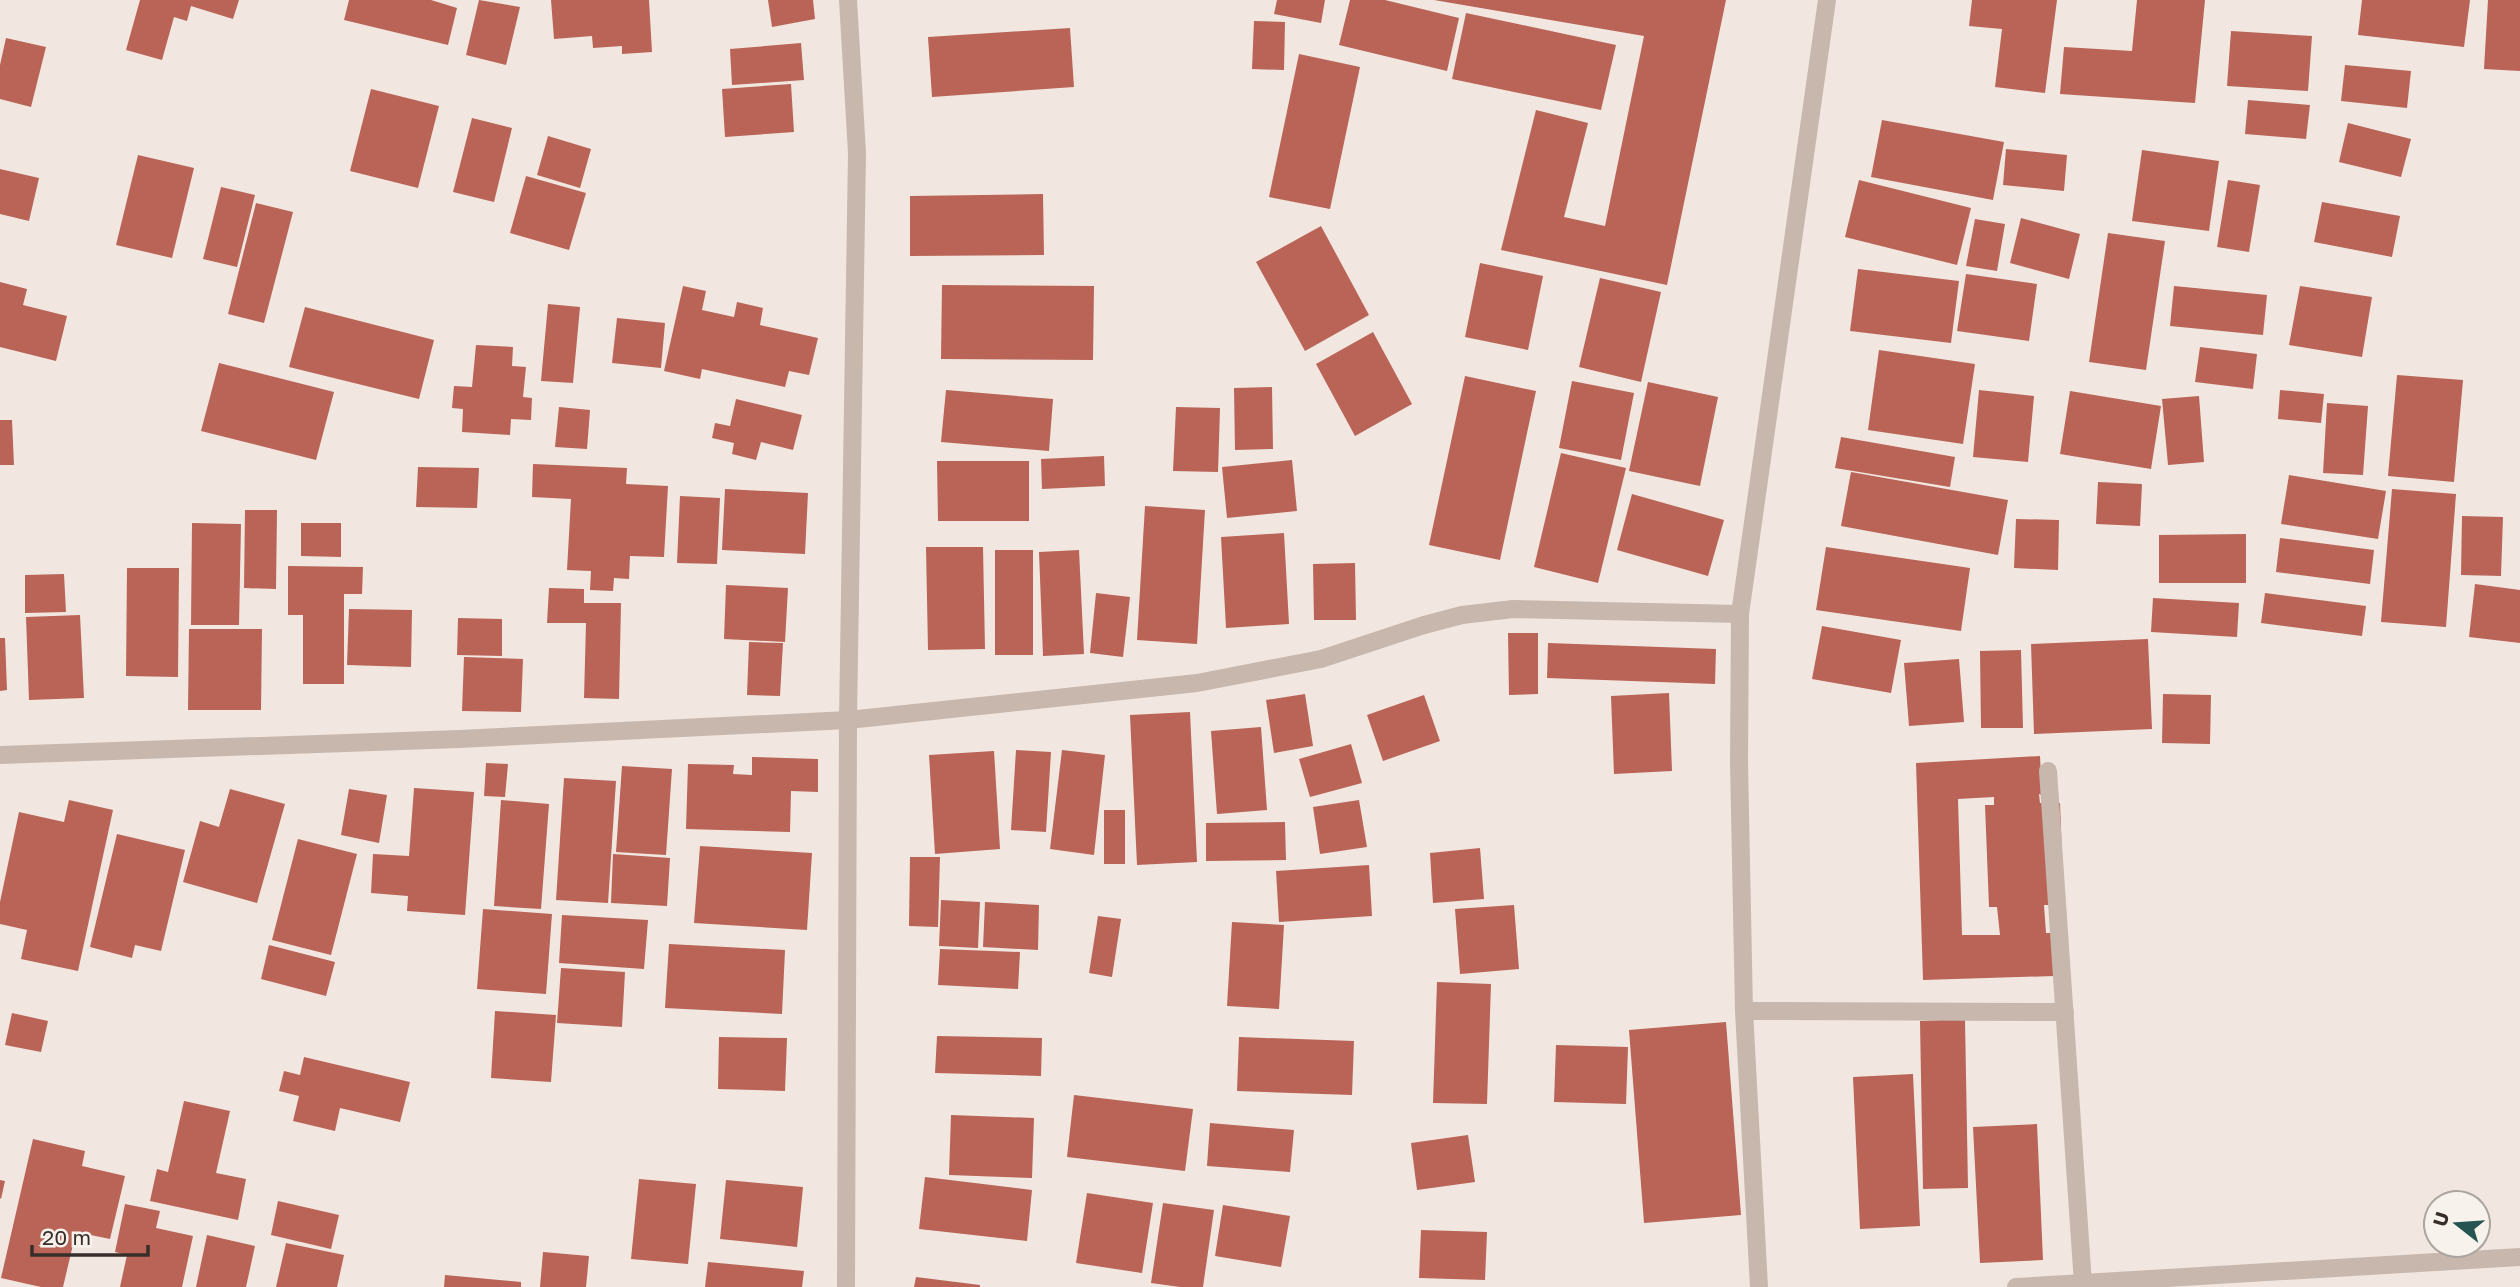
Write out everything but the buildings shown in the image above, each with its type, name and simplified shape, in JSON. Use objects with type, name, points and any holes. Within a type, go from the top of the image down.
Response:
[{"type":"street","points":[[846,1287],[848,720],[857,153],[848,0]]},
{"type":"street","points":[[1759,1287],[1744,1011],[1739,762],[1740,614],[1827,0]]},
{"type":"street","points":[[0,755],[459,739],[848,720],[1197,683],[1321,659],[1462,615],[1513,609],[1740,614]]},
{"type":"street","points":[[2048,771],[2083,1284]]},
{"type":"street","points":[[1744,1011],[2065,1012]]},
{"type":"street","points":[[2016,1287],[2520,1257]]}]
